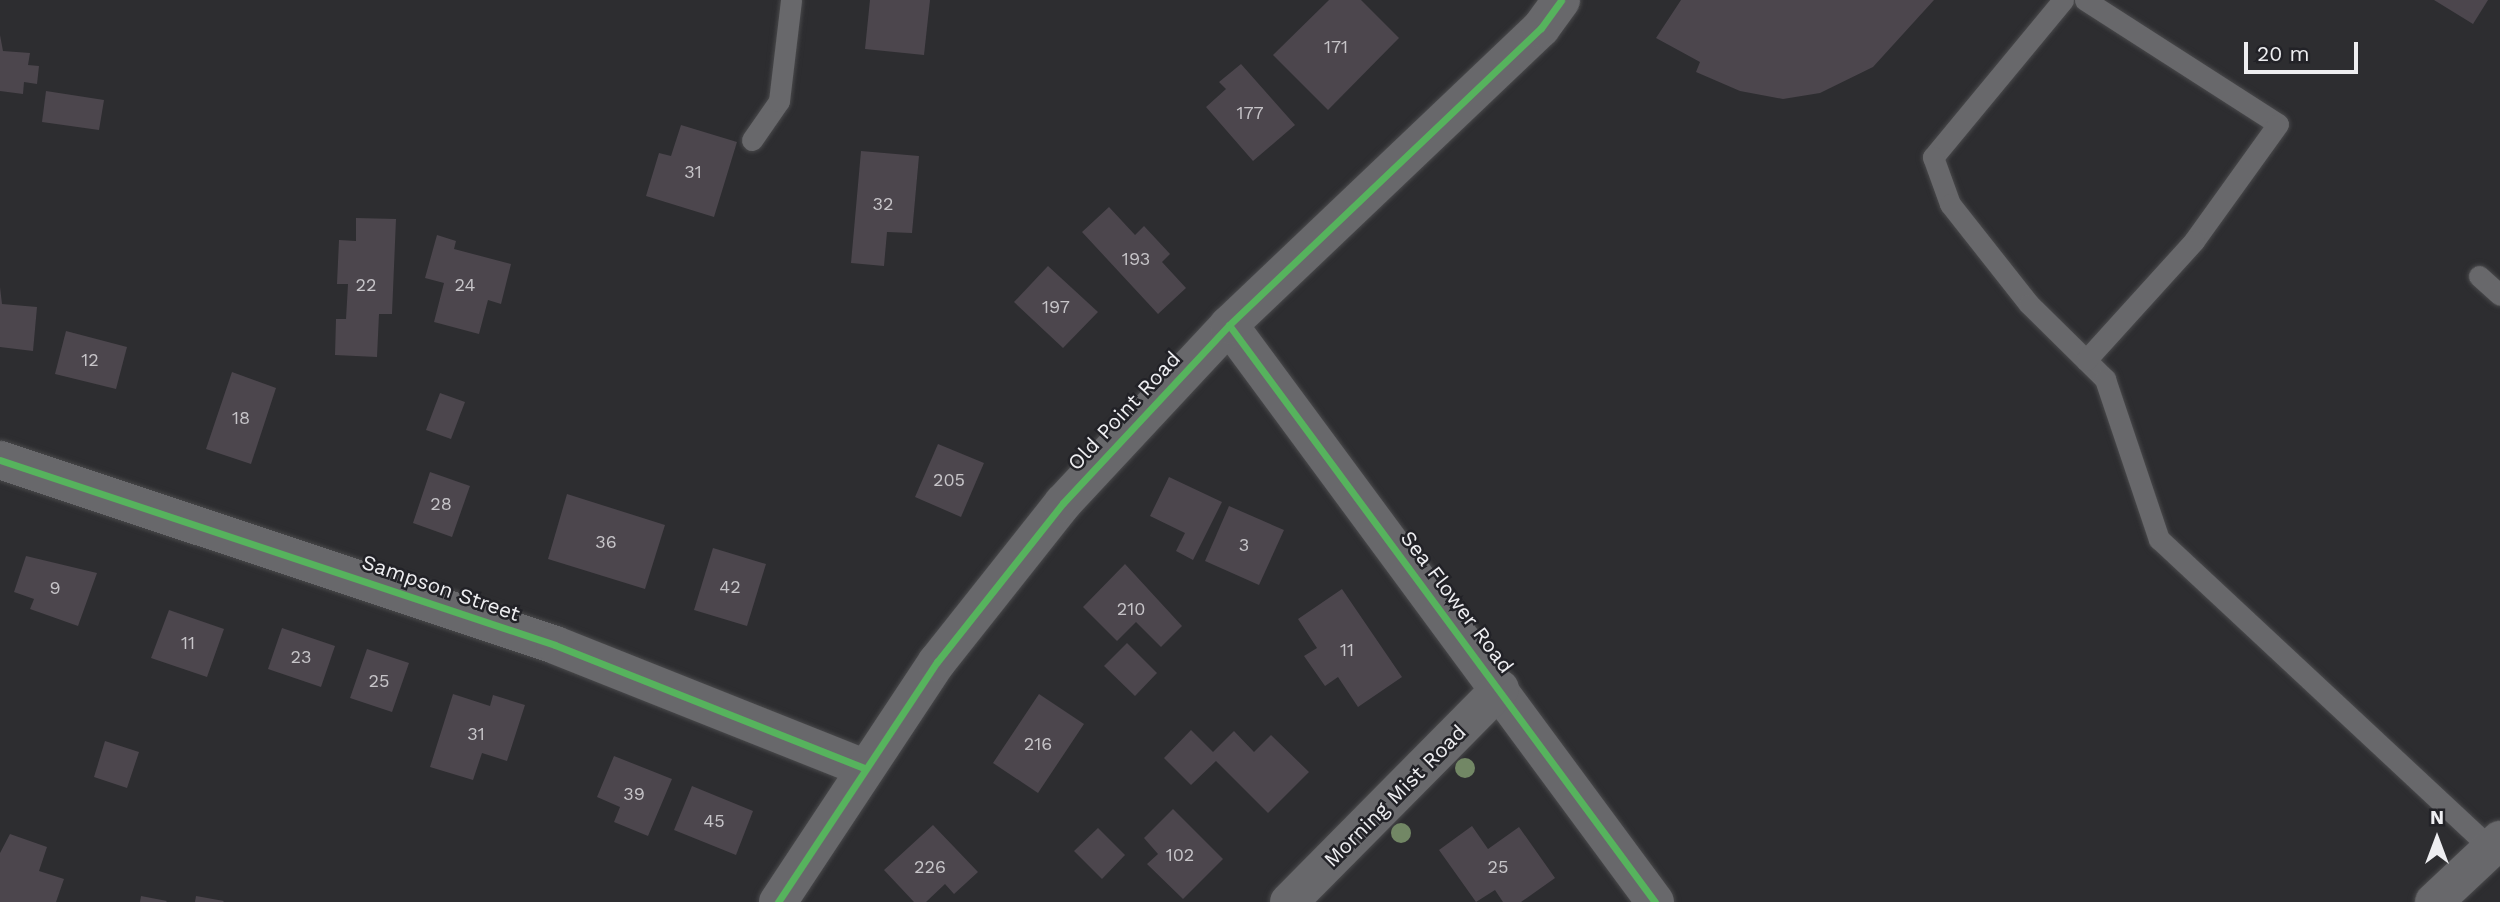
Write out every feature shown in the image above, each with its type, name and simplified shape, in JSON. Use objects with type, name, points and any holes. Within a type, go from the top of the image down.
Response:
[{"type":"street","name":"Old Point Road","points":[[778,902],[864,768],[1029,543],[1230,325],[1541,27],[1561,0]]},
{"type":"street","name":"Sea Flower Road","points":[[1230,325],[1655,902]]},
{"type":"street","name":"Sampson Street","points":[[0,460],[555,645],[864,768]]},
{"type":"street","name":"Morning Mist Road","points":[[1289,902],[1500,689]]},
{"type":"street","points":[[2434,902],[2496,845]]},
{"type":"lane","points":[[752,140],[779,101],[791,0]]},
{"type":"lane","points":[[2063,0],[1933,157],[1950,204],[2029,303],[2105,379],[2159,539],[2496,845]]},
{"type":"lane","points":[[2085,0],[2278,124],[2194,241],[2086,360]]},
{"type":"lane","points":[[2479,276],[2500,295]]},
{"type":"building","points":[[870,0],[930,0],[924,55],[865,49]]},
{"type":"building","points":[[1329,0],[1361,0],[1399,38],[1328,110],[1273,55]]},
{"type":"building","points":[[1681,0],[1934,0],[1873,67],[1820,93],[1783,99],[1740,91],[1696,72],[1700,62],[1656,38]]},
{"type":"building","points":[[2434,0],[2488,0],[2473,24]]},
{"type":"building","points":[[0,35],[3,51],[30,53],[28,65],[39,66],[37,84],[24,82],[23,94],[0,91]]},
{"type":"building","points":[[1241,64],[1295,125],[1253,161],[1206,107],[1226,89],[1219,82]]},
{"type":"building","points":[[46,91],[104,100],[99,130],[42,122]]},
{"type":"building","points":[[681,125],[737,142],[714,217],[646,196],[659,153],[671,156]]},
{"type":"building","points":[[861,151],[919,156],[912,233],[887,232],[884,266],[851,263]]},
{"type":"building","points":[[1109,207],[1135,235],[1144,226],[1170,254],[1162,262],[1186,288],[1158,314],[1082,232]]},
{"type":"building","points":[[356,218],[396,219],[392,314],[379,314],[377,357],[335,355],[336,319],[346,319],[348,284],[337,284],[339,240],[356,241]]},
{"type":"building","points":[[437,235],[456,241],[454,249],[511,264],[501,304],[488,300],[479,334],[434,322],[444,283],[425,278]]},
{"type":"building","points":[[1048,266],[1098,312],[1063,348],[1014,302]]},
{"type":"building","points":[[0,287],[2,304],[37,307],[33,351],[0,347]]},
{"type":"building","points":[[66,331],[127,347],[116,389],[55,374]]},
{"type":"building","points":[[232,372],[276,388],[251,464],[206,449]]},
{"type":"building","points":[[440,393],[465,402],[451,439],[426,430]]},
{"type":"building","points":[[938,444],[984,463],[961,517],[915,497]]},
{"type":"building","points":[[430,472],[470,486],[452,537],[413,523]]},
{"type":"building","points":[[1169,477],[1222,502],[1193,560],[1176,551],[1185,533],[1150,516]]},
{"type":"building","points":[[567,494],[665,525],[645,589],[548,559]]},
{"type":"building","points":[[1229,506],[1284,530],[1259,585],[1205,561]]},
{"type":"building","points":[[713,548],[766,564],[747,626],[694,610]]},
{"type":"building","points":[[26,556],[97,573],[78,626],[30,609],[34,599],[14,592]]},
{"type":"building","points":[[1125,564],[1182,626],[1161,647],[1136,622],[1117,641],[1083,607]]},
{"type":"building","points":[[1342,589],[1402,677],[1358,707],[1338,677],[1325,686],[1304,656],[1317,648],[1298,619]]},
{"type":"building","points":[[169,610],[224,629],[207,677],[151,658]]},
{"type":"building","points":[[282,628],[335,646],[321,687],[268,669]]},
{"type":"building","points":[[1127,643],[1157,673],[1135,696],[1104,666]]},
{"type":"building","points":[[367,649],[409,663],[392,712],[350,698]]},
{"type":"building","points":[[453,694],[490,706],[493,695],[525,705],[507,761],[482,753],[473,780],[430,767]]},
{"type":"building","points":[[1039,694],[1084,724],[1038,793],[993,763]]},
{"type":"building","points":[[1191,730],[1213,752],[1234,731],[1254,752],[1271,735],[1309,772],[1268,813],[1216,761],[1191,785],[1164,758]]},
{"type":"building","points":[[105,741],[139,752],[127,788],[94,777]]},
{"type":"building","points":[[614,756],[672,779],[648,836],[614,822],[620,807],[597,797]]},
{"type":"building","points":[[692,786],[753,811],[736,855],[674,830]]},
{"type":"building","points":[[1173,809],[1223,859],[1183,899],[1147,864],[1158,854],[1144,838]]},
{"type":"building","points":[[933,825],[978,872],[954,894],[945,884],[926,902],[914,902],[884,870]]},
{"type":"building","points":[[1472,826],[1488,849],[1519,827],[1555,878],[1521,902],[1503,902],[1495,890],[1476,902],[1439,850]]},
{"type":"building","points":[[1098,828],[1125,855],[1102,879],[1074,851]]},
{"type":"building","points":[[10,834],[47,847],[39,871],[64,879],[56,902],[0,902],[0,853]]},
{"type":"building","points":[[141,896],[167,901],[140,902]]},
{"type":"building","points":[[196,896],[224,901],[195,902]]},
{"type":"cycle path","points":[[778,902],[937,662],[1063,503],[1229,325],[1541,28],[1561,0]]},
{"type":"cycle path","points":[[1229,325],[1655,902]]},
{"type":"cycle path","points":[[0,460],[555,645],[864,768]]}]
